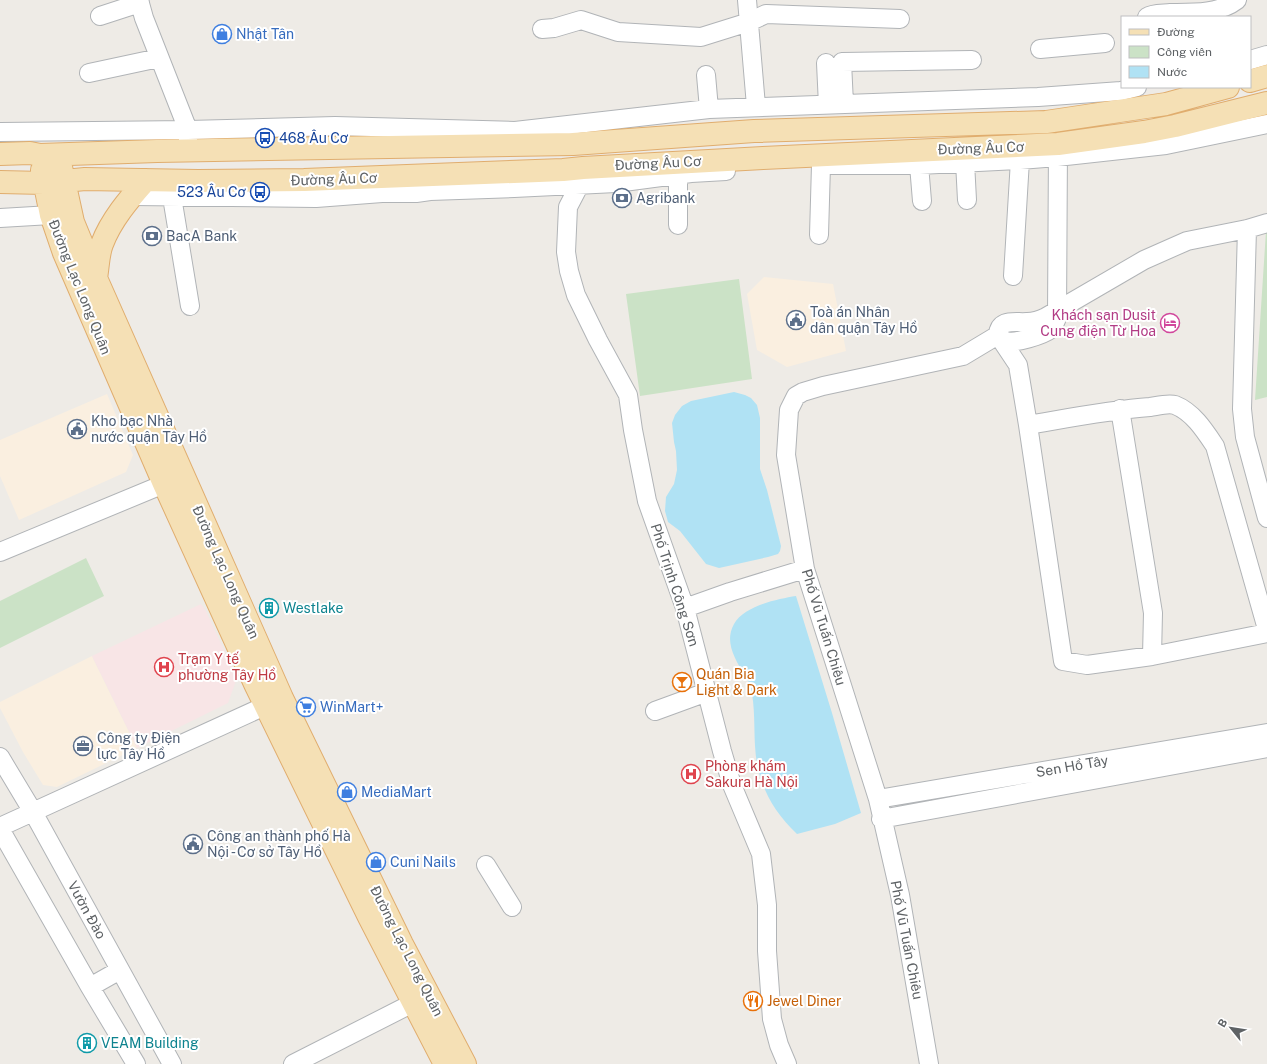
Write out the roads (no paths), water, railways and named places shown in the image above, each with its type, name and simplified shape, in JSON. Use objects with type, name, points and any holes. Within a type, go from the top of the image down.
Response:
[{"type":"main road","points":[[1251,81],[1267,76]]},
{"type":"main road","name":"Đường Âu Cơ","points":[[0,154],[49,154],[188,141],[562,144],[754,131],[1046,122],[1166,104],[1224,88]]},
{"type":"main road","name":"Đường Âu Cơ","points":[[0,182],[54,182],[85,179],[139,188],[198,181],[304,180],[563,170],[763,158],[1057,151],[1152,131],[1267,103]]},
{"type":"main road","points":[[562,144],[563,170]]},
{"type":"main road","name":"Đường Lạc Long Quân","points":[[49,154],[54,182],[73,222],[274,702],[413,1003],[445,1064]]},
{"type":"main road","name":"Đường Lạc Long Quân","points":[[54,182],[51,215],[67,260],[164,484],[274,702],[465,1064]]},
{"type":"main road","points":[[96,278],[101,246],[108,231],[139,188]]},
{"type":"street","points":[[747,0],[756,106]]},
{"type":"street","points":[[1148,16],[1162,14],[1189,15],[1215,11],[1230,5],[1237,0]]},
{"type":"street","points":[[100,16],[139,1],[188,141]]},
{"type":"street","points":[[542,29],[554,28],[581,20],[618,32],[701,37],[749,22],[766,14],[900,19]]},
{"type":"street","points":[[1040,49],[1105,43]]},
{"type":"street","points":[[1251,60],[1267,55]]},
{"type":"street","points":[[90,73],[159,58]]},
{"type":"street","points":[[836,104],[842,62],[972,60]]},
{"type":"street","points":[[826,63],[836,104]]},
{"type":"street","points":[[706,75],[709,109]]},
{"type":"street","name":"Đường Âu Cơ","points":[[0,132],[188,141],[335,126],[515,131],[709,109],[756,106],[1038,97],[1121,91],[1134,88]]},
{"type":"street","name":"Đường Âu Cơ","points":[[139,188],[172,197],[316,198],[382,193],[416,193],[430,190],[616,183],[678,175],[821,165],[919,165],[1020,160],[1057,151],[1166,145],[1267,124]]},
{"type":"street","points":[[998,335],[1007,341],[1011,341],[1041,334],[1050,330],[1057,318],[1057,151]]},
{"type":"street","points":[[1013,276],[1020,160]]},
{"type":"street","points":[[964,162],[967,200]]},
{"type":"street","points":[[818,235],[821,165]]},
{"type":"street","points":[[919,165],[922,200]]},
{"type":"street","points":[[678,175],[678,225]]},
{"type":"street","name":"Phố Trịnh Công Sơn","points":[[580,184],[568,207],[566,252],[569,271],[579,302],[628,395],[633,430],[647,501],[685,608],[706,692],[732,785],[760,854],[767,905],[767,951],[772,1019],[779,1045],[787,1064]]},
{"type":"street","points":[[172,197],[190,306]]},
{"type":"street","points":[[0,218],[51,215]]},
{"type":"street","points":[[1057,310],[1144,260],[1187,241],[1247,229],[1267,223]]},
{"type":"street","points":[[1247,229],[1242,409],[1245,437],[1267,518]]},
{"type":"street","points":[[998,335],[1018,365],[1063,661],[1087,665],[1152,656],[1267,633]]},
{"type":"street","name":"Phố Vũ Tuấn Chiêu","points":[[929,1064],[900,895],[881,819],[878,799],[805,569],[786,454],[789,410],[796,396],[803,392],[823,386],[963,356],[998,335]]},
{"type":"street","points":[[1028,426],[1120,409],[1173,405],[1186,411],[1207,433],[1215,446],[1267,628]]},
{"type":"street","points":[[1120,409],[1153,613],[1152,656]]},
{"type":"street","points":[[0,552],[164,484]]},
{"type":"street","points":[[685,608],[730,592],[805,569]]},
{"type":"street","points":[[655,712],[706,692]]},
{"type":"street","points":[[136,1064],[90,987],[0,828],[274,702]]},
{"type":"street","name":"Sen Hồ Tây","points":[[878,799],[1267,733]]},
{"type":"street","name":"Sen Hồ Tây","points":[[881,819],[1267,748]]},
{"type":"street","name":"Vườn Đào","points":[[0,757],[33,812],[172,1064]]},
{"type":"street","points":[[486,865],[512,908]]},
{"type":"street","points":[[90,987],[120,970]]},
{"type":"street","points":[[293,1064],[413,1003]]},
{"type":"water","points":[[734,392],[751,398],[757,405],[760,418],[760,469],[767,490],[781,546],[778,554],[719,568],[706,564],[680,531],[668,522],[665,511],[666,497],[674,484],[677,470],[672,423],[675,415],[682,406],[691,401]]},
{"type":"water","points":[[796,596],[861,813],[835,824],[797,834],[773,805],[762,783],[756,759],[754,710],[751,688],[734,656],[730,644],[731,631],[734,624],[745,612],[771,601]]},
{"type":"place","name":"Nhật Tân","points":[[222,34]]},
{"type":"place","name":"468 Âu Cơ","points":[[265,138]]},
{"type":"place","name":"523 Âu Cơ","points":[[260,192]]},
{"type":"place","name":"Agribank","points":[[622,198]]},
{"type":"place","name":"BacA Bank","points":[[152,236]]},
{"type":"place","name":"Toà án Nhân dân quận Tây Hồ","points":[[796,320]]},
{"type":"place","name":"Khách sạn Dusit Cung điện Từ Hoa","points":[[1170,323]]},
{"type":"place","name":"Kho bạc Nhà nước quận Tây Hồ","points":[[77,429]]},
{"type":"place","name":"Westlake","points":[[269,608]]},
{"type":"place","name":"Trạm Y tế phường Tây Hồ","points":[[164,667]]},
{"type":"place","name":"Quán Bia Light & Dark","points":[[682,682]]},
{"type":"place","name":"WinMart+","points":[[306,707]]},
{"type":"place","name":"Công ty Điện lực Tây Hồ","points":[[83,746]]},
{"type":"place","name":"Phòng khám Sakura Hà Nội","points":[[691,774]]},
{"type":"place","name":"MediaMart","points":[[347,792]]},
{"type":"place","name":"Công an thành phố Hà Nội - Cơ sở Tây Hồ","points":[[193,844]]},
{"type":"place","name":"Cuni Nails","points":[[376,862]]},
{"type":"place","name":"Jewel Diner","points":[[753,1001]]},
{"type":"place","name":"VEAM Building","points":[[87,1043]]}]
